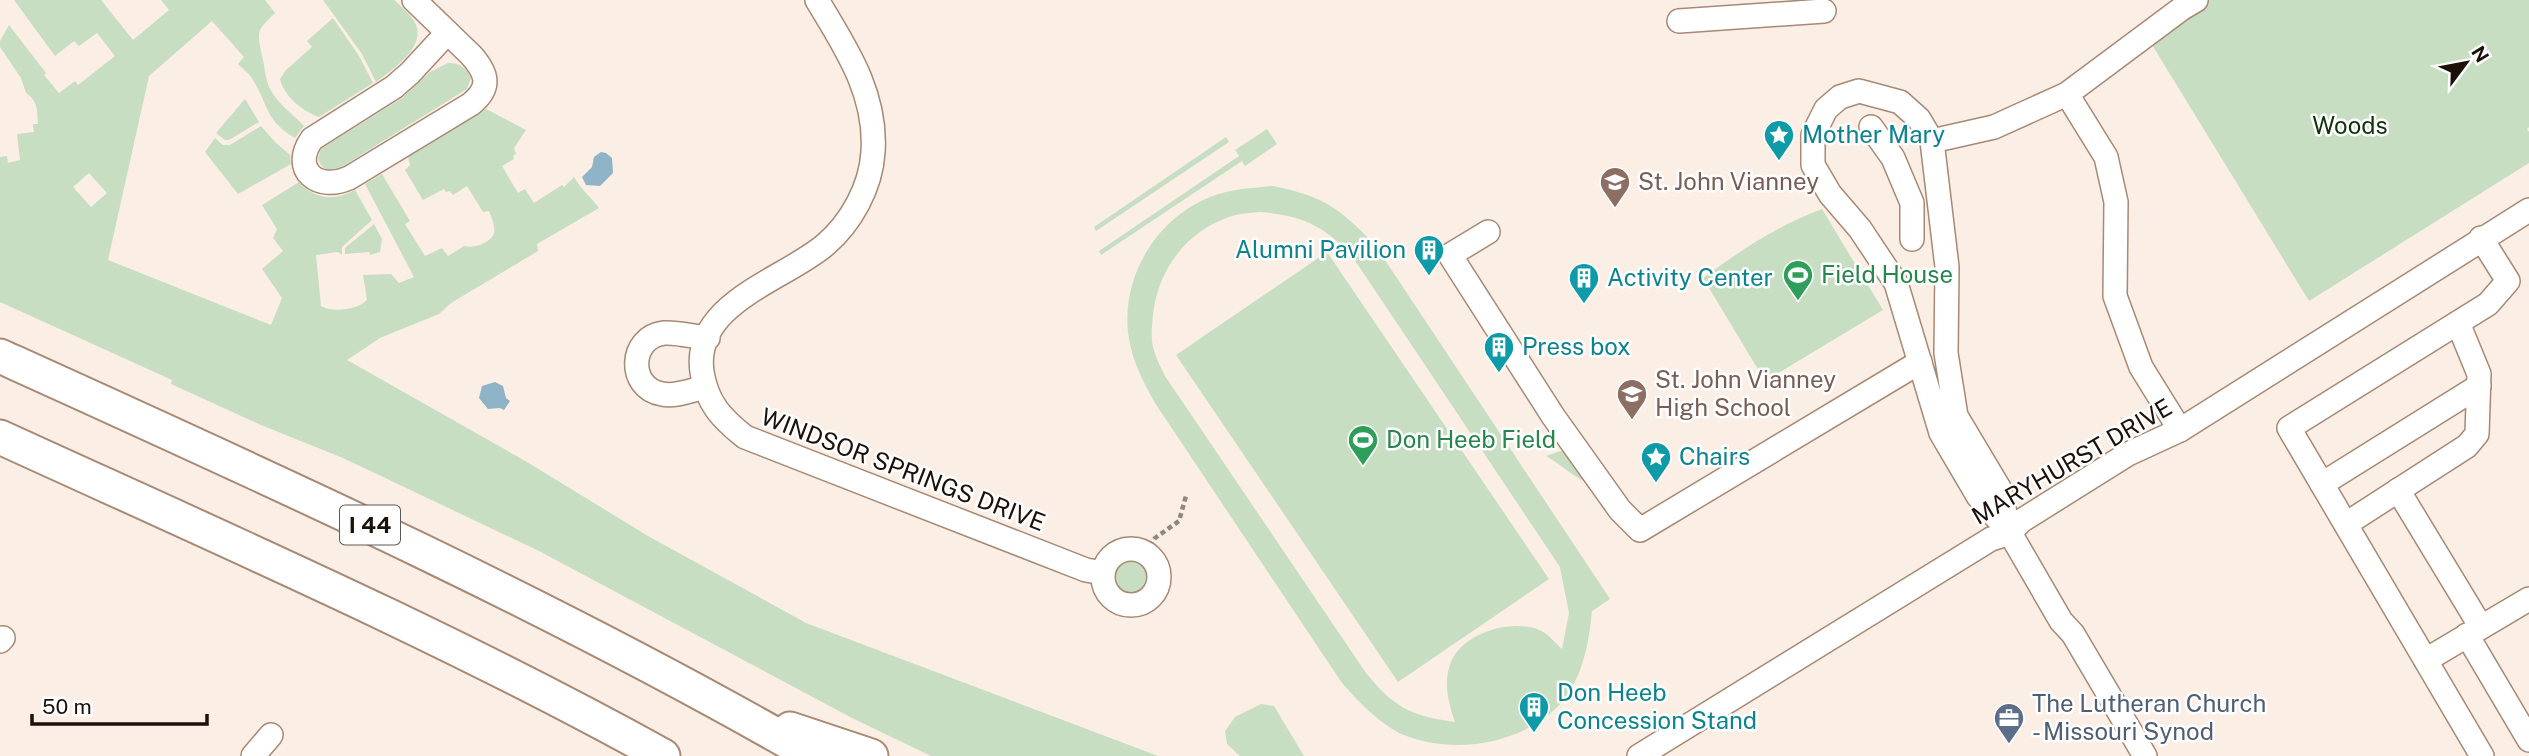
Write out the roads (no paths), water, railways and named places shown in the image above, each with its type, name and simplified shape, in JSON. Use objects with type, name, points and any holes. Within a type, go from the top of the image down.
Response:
[{"type":"highway","name":"I 44","points":[[0,356],[456,566],[574,624],[813,756]]},
{"type":"highway","points":[[0,437],[401,621],[663,756]]},
{"type":"highway","points":[[732,709],[871,756]]},
{"type":"street","points":[[414,0],[471,54],[483,72],[485,82],[480,95],[471,104],[338,184],[314,180],[304,161],[306,149],[312,139],[394,87],[447,33]]},
{"type":"street","name":"WINDSOR SPRINGS DRIVE","points":[[817,0],[852,58],[867,92],[873,115],[873,155],[866,184],[851,214],[827,243],[737,300],[722,313],[708,338],[701,364],[709,400],[717,412],[745,437],[1086,570],[1103,573]]},
{"type":"street","points":[[1932,141],[1994,127],[2067,94],[2184,3]]},
{"type":"street","points":[[1679,21],[1824,10]]},
{"type":"street","points":[[2010,533],[1999,488],[1956,416],[1946,353],[1947,267],[1932,141],[1919,119],[1900,102],[1859,91],[1840,97],[1826,109],[1813,135],[1813,165],[1830,194],[1877,253],[1896,283],[1941,433],[1978,496],[2010,533],[2145,756]]},
{"type":"street","points":[[2067,94],[2106,157],[2116,202],[2115,296],[2141,367],[2180,430]]},
{"type":"street","points":[[1871,127],[1893,158],[1912,203],[1912,239]]},
{"type":"street","name":"MARYHURST DRIVE","points":[[1639,756],[1991,539],[2010,533],[2021,521],[2128,454],[2180,430],[2529,210]]},
{"type":"street","points":[[1488,232],[1450,255],[1553,416],[1620,510],[1640,530],[1920,362]]},
{"type":"street","points":[[2481,238],[2508,281],[2488,304],[2289,428],[2482,756]]},
{"type":"street","points":[[1877,253],[1892,243],[1912,239],[1943,239]]},
{"type":"street","points":[[2346,524],[2467,446],[2477,434],[2479,374],[2458,323]]},
{"type":"street","points":[[705,387],[664,395],[654,392],[639,379],[636,358],[646,341],[654,335],[664,333],[708,338]]},
{"type":"street","points":[[2322,484],[2479,386]]},
{"type":"street","points":[[2398,490],[2529,740]]},
{"type":"street","points":[[1132,549],[1146,554],[1156,564],[1159,583],[1150,599],[1125,605],[1116,602],[1105,588],[1103,573],[1107,562],[1122,551],[1132,549]]},
{"type":"street","points":[[2426,660],[2528,602]]},
{"type":"street","points":[[253,756],[271,735]]},
{"type":"water","points":[[601,152],[612,158],[613,173],[600,186],[586,185],[582,177],[592,167],[594,157]]},
{"type":"water","points":[[495,382],[503,386],[506,398],[510,401],[504,410],[488,409],[479,398],[482,386]]},
{"type":"place","name":"Mother Mary","points":[[1779,162]]},
{"type":"place","name":"St. John Vianney","points":[[1615,209]]},
{"type":"place","name":"Alumni Pavilion","points":[[1429,277]]},
{"type":"place","name":"Field House","points":[[1798,302]]},
{"type":"place","name":"Activity Center","points":[[1584,305]]},
{"type":"place","name":"Press box","points":[[1499,374]]},
{"type":"place","name":"St. John Vianney High School","points":[[1632,421]]},
{"type":"place","name":"Don Heeb Field","points":[[1363,467]]},
{"type":"place","name":"Chairs","points":[[1656,484]]},
{"type":"place","name":"Don Heeb Concession Stand","points":[[1534,734]]},
{"type":"place","name":"The Lutheran Church - Missouri Synod","points":[[2009,745]]},
{"type":"park label","name":"Woods","points":[[2350,126]]}]
